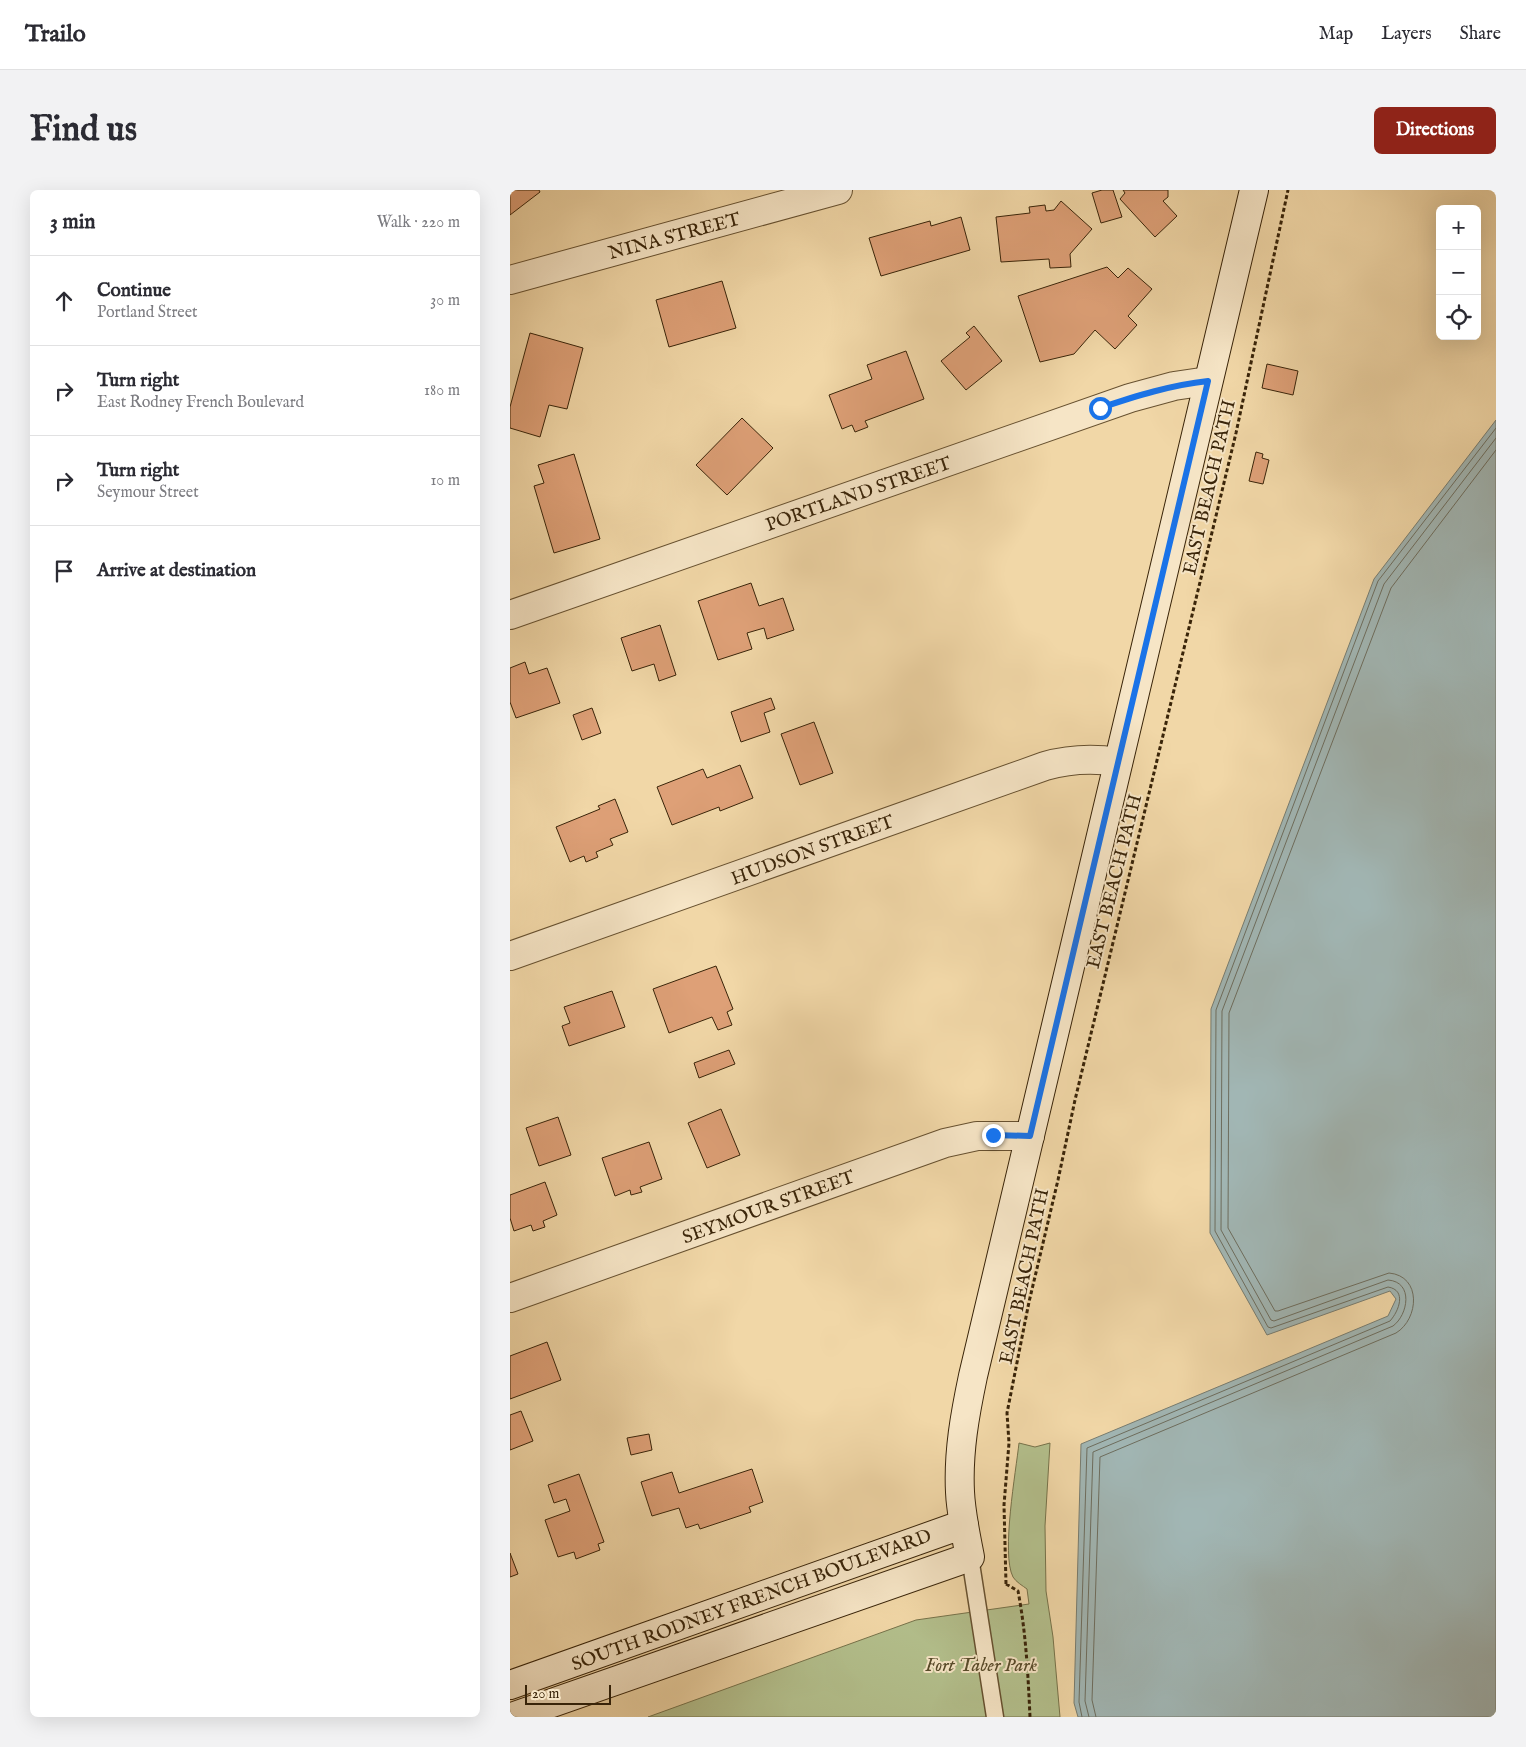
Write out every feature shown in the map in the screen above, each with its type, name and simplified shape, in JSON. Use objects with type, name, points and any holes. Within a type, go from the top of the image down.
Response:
[{"type":"main road","name":"NINA STREET","points":[[510,280],[838,190]]},
{"type":"main road","points":[[970,1557],[960,1493],[960,1462],[967,1405],[978,1349],[1254,190]]},
{"type":"main road","name":"PORTLAND STREET","points":[[510,615],[1123,400],[1152,391],[1208,381]]},
{"type":"main road","name":"HUDSON STREET","points":[[510,956],[1046,766],[1062,761],[1083,759],[1118,762]]},
{"type":"main road","name":"SEYMOUR STREET","points":[[510,1298],[945,1143],[977,1136],[1030,1136]]},
{"type":"main road","name":"SOUTH RODNEY FRENCH BOULEVARD","points":[[510,1685],[964,1524]]},
{"type":"main road","name":"SOUTH RODNEY FRENCH BOULEVARD","points":[[512,1717],[970,1557]]},
{"type":"lane","points":[[970,1557],[995,1717]]},
{"type":"path","name":"EAST BEACH PATH","points":[[1030,1717],[1026,1637],[1022,1612],[1018,1591],[1006,1584],[1004,1505],[1009,1443],[1007,1414],[1029,1302],[1075,1100],[1236,433],[1288,190]]},
{"type":"green space","name":"Fort Taber Park","points":[[1019,1443],[1035,1447],[1050,1443],[1045,1526],[1046,1591],[1053,1637],[1060,1717],[648,1717],[916,1620],[1029,1604],[1027,1589],[1013,1577],[1008,1550],[1010,1512]]},
{"type":"water","points":[[1496,420],[1496,1717],[1078,1717],[1074,1703],[1081,1444],[1388,1316],[1396,1299],[1390,1291],[1267,1335],[1210,1233],[1211,1009],[1374,579]]},
{"type":"building","points":[[510,190],[539,190],[540,192],[510,215]]},
{"type":"building","points":[[1102,190],[1113,190],[1122,217],[1101,223],[1092,193]]},
{"type":"building","points":[[1123,190],[1168,190],[1168,197],[1163,201],[1177,216],[1155,237],[1120,199],[1125,193]]},
{"type":"building","points":[[1061,201],[1092,229],[1070,254],[1071,267],[1050,268],[1049,259],[1001,262],[996,217],[1030,213],[1029,207],[1045,205],[1046,211],[1054,210]]},
{"type":"building","points":[[961,217],[970,250],[881,276],[869,238],[930,221],[931,226]]},
{"type":"building","points":[[1107,267],[1118,278],[1128,268],[1152,289],[1128,316],[1137,325],[1115,349],[1095,330],[1074,354],[1040,362],[1018,296]]},
{"type":"building","points":[[722,281],[736,328],[669,347],[656,300]]},
{"type":"building","points":[[974,326],[1002,361],[966,390],[941,361],[970,337],[966,333]]},
{"type":"building","points":[[530,333],[583,348],[567,409],[549,405],[540,437],[510,428],[510,407]]},
{"type":"building","points":[[906,351],[924,399],[865,421],[868,427],[855,432],[852,425],[842,429],[829,395],[872,379],[867,365]]},
{"type":"building","points":[[1267,364],[1298,371],[1293,395],[1262,388]]},
{"type":"building","points":[[742,418],[773,448],[727,495],[696,465]]},
{"type":"building","points":[[1256,452],[1263,454],[1262,458],[1269,460],[1263,484],[1249,481]]},
{"type":"building","points":[[574,454],[600,539],[554,553],[534,486],[544,483],[538,465]]},
{"type":"building","points":[[751,583],[759,606],[783,598],[794,630],[767,639],[764,628],[747,633],[752,649],[718,660],[698,601]]},
{"type":"building","points":[[660,625],[676,675],[659,681],[654,664],[632,671],[621,638]]},
{"type":"building","points":[[525,662],[529,674],[547,668],[560,703],[516,718],[510,702],[510,668]]},
{"type":"building","points":[[771,698],[775,709],[764,713],[770,732],[741,742],[731,712]]},
{"type":"building","points":[[592,708],[601,733],[582,740],[573,715]]},
{"type":"building","points":[[814,722],[833,773],[800,785],[781,734]]},
{"type":"building","points":[[740,765],[753,798],[720,811],[719,807],[672,825],[657,787],[703,769],[707,778]]},
{"type":"building","points":[[615,799],[628,832],[610,839],[613,845],[596,852],[598,857],[586,862],[584,856],[570,862],[556,827],[600,809],[598,806]]},
{"type":"building","points":[[716,966],[733,1009],[727,1012],[732,1025],[718,1030],[712,1017],[669,1033],[653,989]]},
{"type":"building","points":[[612,991],[625,1027],[569,1046],[562,1026],[570,1023],[564,1007]]},
{"type":"building","points":[[729,1050],[735,1064],[699,1078],[694,1063]]},
{"type":"building","points":[[721,1109],[740,1155],[707,1168],[688,1123]]},
{"type":"building","points":[[558,1117],[571,1155],[539,1166],[526,1128]]},
{"type":"building","points":[[649,1142],[662,1179],[640,1187],[642,1192],[631,1195],[630,1190],[615,1196],[602,1158]]},
{"type":"building","points":[[545,1182],[557,1215],[543,1221],[545,1227],[533,1231],[531,1225],[514,1231],[510,1218],[510,1195]]},
{"type":"building","points":[[547,1342],[561,1380],[510,1399],[510,1356]]},
{"type":"building","points":[[521,1411],[533,1441],[510,1450],[510,1415]]},
{"type":"building","points":[[649,1434],[652,1450],[631,1455],[627,1438]]},
{"type":"building","points":[[752,1469],[763,1502],[749,1507],[751,1512],[700,1529],[698,1524],[686,1528],[679,1508],[652,1516],[641,1482],[672,1472],[679,1493]]},
{"type":"building","points":[[579,1474],[604,1542],[598,1544],[600,1550],[576,1559],[574,1552],[558,1557],[545,1520],[570,1511],[566,1499],[554,1503],[548,1485]]},
{"type":"building","points":[[510,1553],[518,1574],[510,1577]]},
{"type":"route","points":[[993,1135],[1030,1136],[1208,381],[1152,391],[1100,408]]}]
